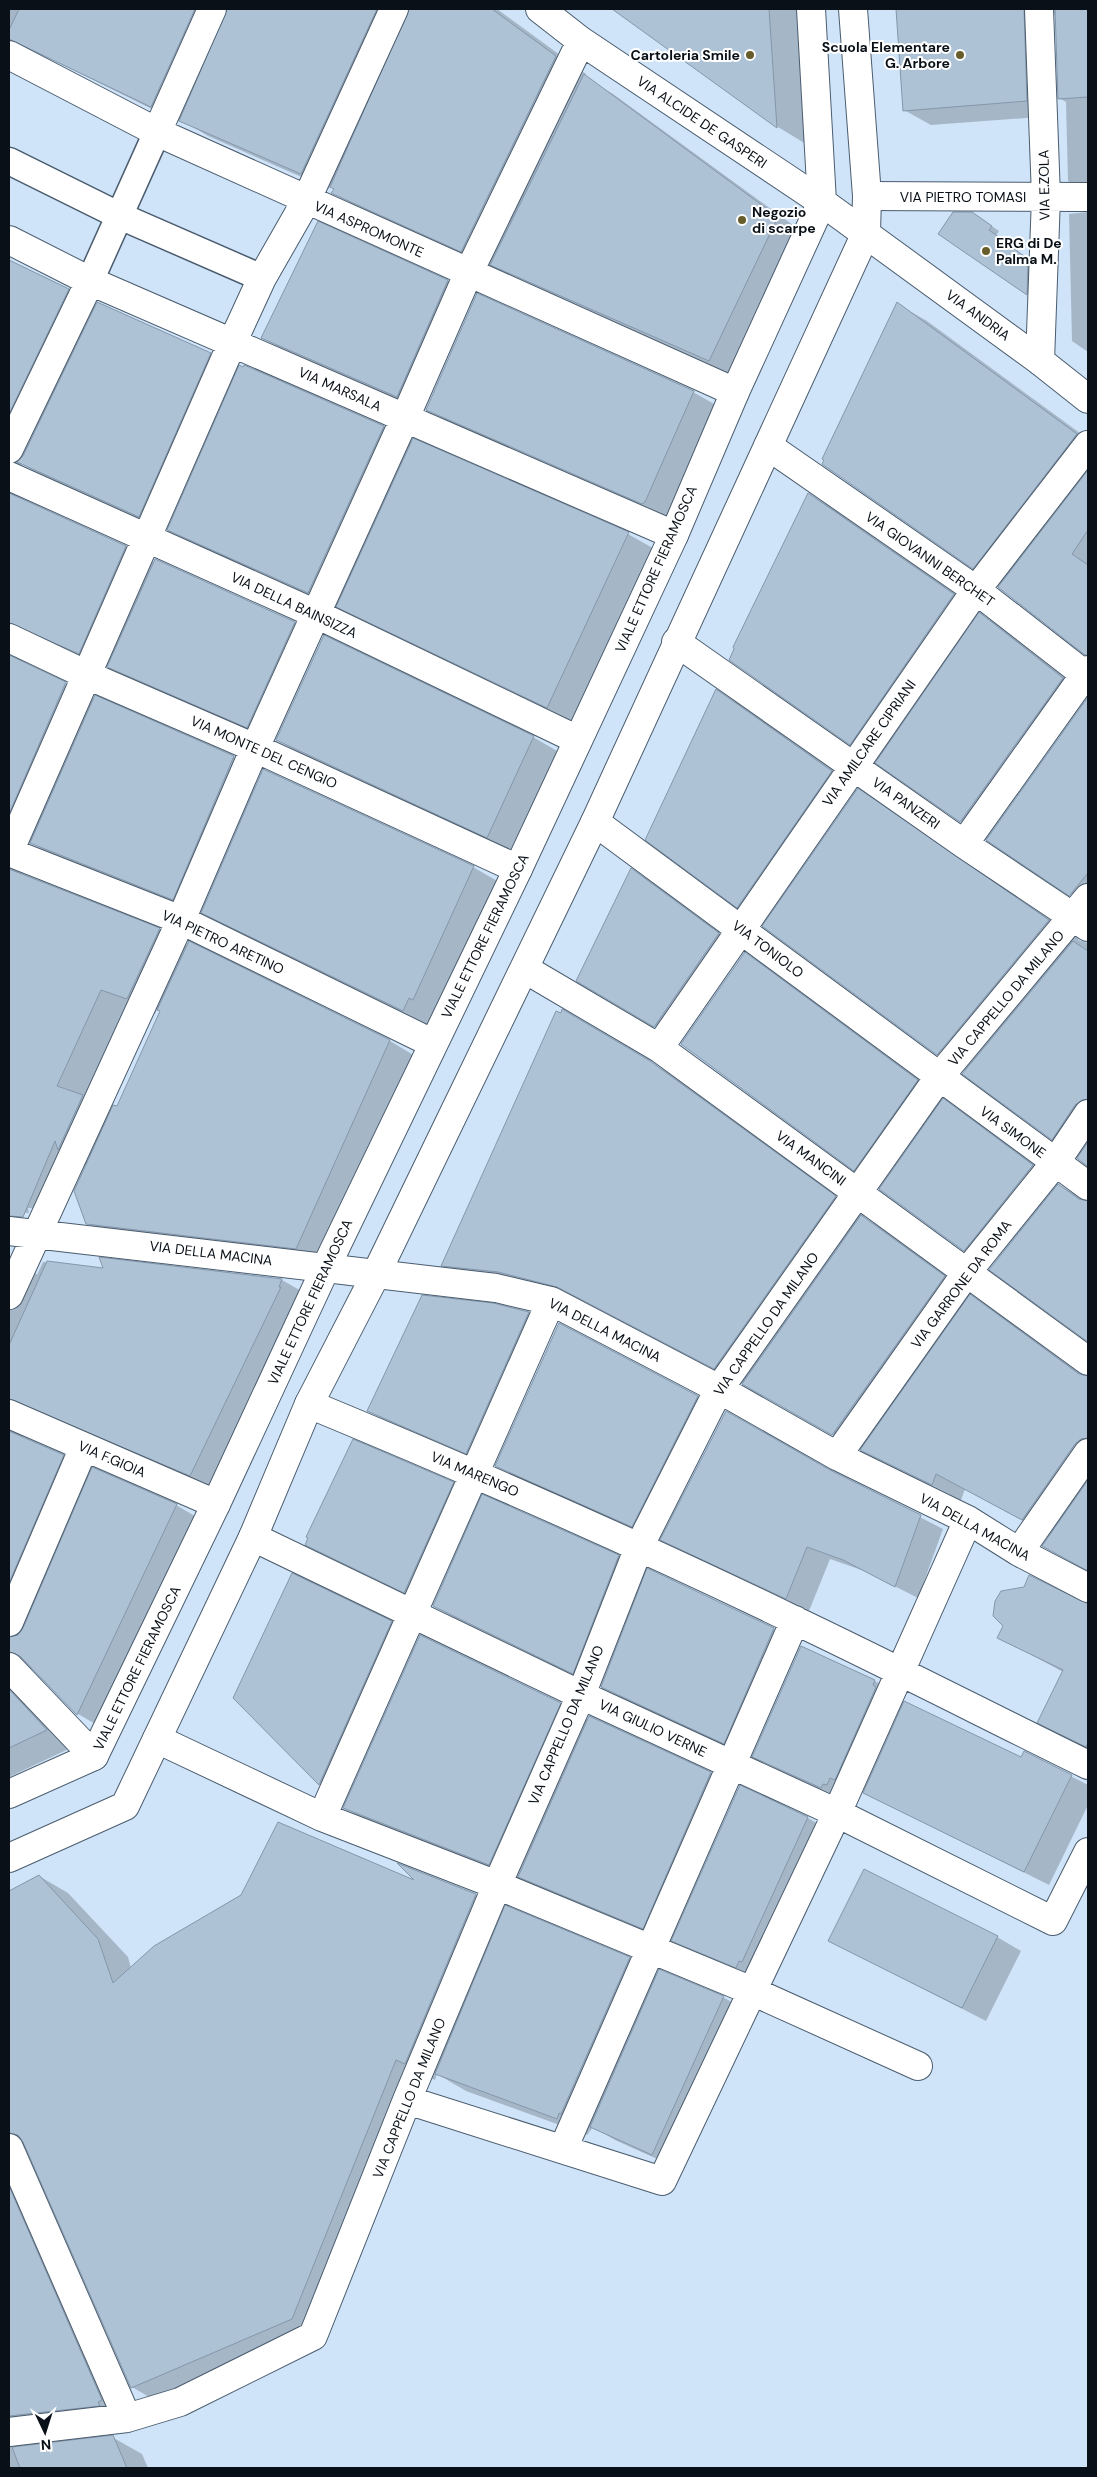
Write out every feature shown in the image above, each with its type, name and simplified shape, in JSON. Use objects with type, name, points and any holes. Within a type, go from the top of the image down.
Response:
[{"type":"street","points":[[9,449],[120,216],[212,9]]},
{"type":"street","points":[[9,852],[233,341],[262,278],[306,201],[394,9]]},
{"type":"street","name":"VIALE ETTORE FIERAMOSCA","points":[[9,1794],[94,1756],[216,1504],[326,1267],[432,1043],[518,868],[674,535],[734,392],[822,202],[811,9]]},
{"type":"street","points":[[9,1858],[125,1806],[253,1537],[309,1404],[376,1274],[595,822],[676,642],[866,233],[867,196],[853,9]]},
{"type":"street","name":"VIA E.ZOLA","points":[[1039,9],[1046,197],[1040,361]]},
{"type":"street","name":"VIA ALCIDE DE GASPERI","points":[[549,12],[581,41],[866,233]]},
{"type":"street","points":[[9,1295],[181,920],[255,748],[406,418],[468,274],[581,41]]},
{"type":"street","name":"VIA ASPROMONTE","points":[[9,56],[157,132],[468,274],[734,392]]},
{"type":"street","points":[[9,161],[120,216],[262,278]]},
{"type":"street","name":"VIA PIETRO TOMASI","points":[[867,196],[1088,197]]},
{"type":"street","name":"VIA ANDRIA","points":[[866,233],[1040,361],[1088,399]]},
{"type":"street","name":"VIA MARSALA","points":[[9,240],[90,280],[674,535]]},
{"type":"street","name":"VIA AMILCARE CIPRIANI","points":[[660,1048],[853,765],[976,590],[1088,445]]},
{"type":"street","name":"VIA GIOVANNI BERCHET","points":[[768,446],[976,590],[1087,674]]},
{"type":"street","name":"VIA DELLA BAINSIZZA","points":[[9,476],[316,614],[578,740]]},
{"type":"street","name":"VIA MONTE DEL CENGIO","points":[[9,638],[87,675],[255,748],[518,868]]},
{"type":"street","name":"VIA PANZERI","points":[[676,642],[964,844],[1084,914]]},
{"type":"street","points":[[964,844],[1087,674]]},
{"type":"street","name":"VIA TONIOLO","points":[[595,822],[939,1077]]},
{"type":"street","name":"VIA PIETRO ARETINO","points":[[9,852],[181,920],[432,1043]]},
{"type":"street","name":"VIA CAPPELLO DA MILANO","points":[[9,2432],[127,2418],[180,2402],[313,2336],[407,2100],[496,1885],[581,1695],[639,1547],[719,1389],[939,1077],[1084,914]]},
{"type":"street","name":"VIA MANCINI","points":[[525,969],[660,1048],[1088,1361]]},
{"type":"street","name":"VIA SIMONE","points":[[939,1077],[1088,1186]]},
{"type":"street","name":"VIA GARRONE DA ROMA","points":[[837,1456],[966,1272],[1055,1163],[1088,1114]]},
{"type":"street","name":"VIA DELLA MACINA","points":[[9,1231],[496,1288],[550,1301],[719,1389],[837,1456],[968,1520],[1019,1552],[1088,1588]]},
{"type":"street","points":[[322,1816],[550,1301]]},
{"type":"street","name":"VIA MARENGO","points":[[309,1404],[474,1473],[639,1547],[795,1620],[1088,1765]]},
{"type":"street","name":"VIA F.GIOIA","points":[[9,1414],[216,1504]]},
{"type":"street","points":[[9,1622],[84,1447]]},
{"type":"street","points":[[1019,1552],[1088,1453]]},
{"type":"street","points":[[407,2100],[662,2181],[837,1813],[968,1520]]},
{"type":"street","name":"VIA GIULIO VERNE","points":[[253,1537],[581,1695],[837,1813],[1052,1921],[1088,1852]]},
{"type":"street","points":[[563,2149],[795,1620]]},
{"type":"street","points":[[9,1667],[94,1756]]},
{"type":"street","points":[[157,1739],[322,1816],[496,1885],[752,1991],[918,2066]]},
{"type":"street","points":[[9,2148],[127,2418]]},
{"type":"building","points":[[19,9],[195,9],[151,107],[9,39],[9,30]]},
{"type":"building","points":[[227,9],[377,9],[301,174],[179,121]]},
{"type":"building","points":[[409,9],[492,9],[556,56],[461,252],[331,193],[334,189],[330,187]]},
{"type":"building","points":[[612,9],[769,9],[777,128]]},
{"type":"building","name":"Scuola Elementare G. Arbore","points":[[896,9],[1024,9],[1027,101],[903,111]]},
{"type":"building","points":[[1055,9],[1088,9],[1088,97],[1058,99]]},
{"type":"building","points":[[584,74],[778,217],[709,361],[490,265]]},
{"type":"building","points":[[953,212],[972,212],[992,226],[989,230],[1028,259],[1027,295],[938,234]]},
{"type":"building","points":[[318,221],[448,280],[397,397],[261,338]]},
{"type":"building","points":[[9,260],[69,289],[9,414]]},
{"type":"building","points":[[477,293],[694,391],[645,502],[642,504],[426,410]]},
{"type":"building","points":[[97,302],[211,353],[139,517],[17,462],[23,456]]},
{"type":"building","points":[[897,302],[1077,434],[973,569],[822,464],[824,460],[822,459]]},
{"type":"building","points":[[239,365],[243,367],[244,365],[384,426],[308,593],[167,530]]},
{"type":"building","points":[[413,438],[629,532],[547,708],[336,607]]},
{"type":"building","points":[[1088,470],[1088,530],[1072,554],[1088,565],[1088,655],[1085,655],[998,587]]},
{"type":"building","points":[[9,493],[126,546],[79,654],[9,623]]},
{"type":"building","points":[[808,493],[954,594],[850,745],[729,660],[734,649],[733,647]]},
{"type":"building","points":[[155,559],[295,622],[247,728],[107,667]]},
{"type":"building","points":[[979,612],[1063,678],[960,822],[875,763]]},
{"type":"building","points":[[324,635],[534,736],[487,838],[276,740]]},
{"type":"building","points":[[9,655],[66,682],[9,814]]},
{"type":"building","points":[[716,689],[832,771],[737,908],[645,840]]},
{"type":"building","points":[[95,695],[234,756],[173,900],[30,843]]},
{"type":"building","points":[[1088,697],[1088,873],[1069,896],[986,840]]},
{"type":"building","points":[[263,769],[474,866],[413,1000],[409,998],[403,1011],[201,913]]},
{"type":"building","points":[[858,788],[1049,920],[937,1055],[762,926]]},
{"type":"building","points":[[631,868],[719,933],[654,1027],[576,981]]},
{"type":"building","points":[[9,869],[160,928],[127,999],[101,990],[57,1086],[83,1095],[58,1150],[55,1141],[23,1217],[9,1216]]},
{"type":"building","points":[[189,941],[390,1040],[296,1249],[86,1224],[74,1191],[113,1105],[117,1106],[160,1011],[157,1010]]},
{"type":"building","points":[[1073,941],[1088,951],[1088,1099],[1082,1100],[1075,1105],[1052,1140],[962,1074]]},
{"type":"building","points":[[745,952],[918,1080],[854,1171],[681,1044]]},
{"type":"building","points":[[562,1009],[650,1061],[836,1196],[714,1369],[557,1287],[498,1272],[441,1266],[556,1011],[561,1013]]},
{"type":"building","points":[[943,1098],[1033,1165],[964,1251],[879,1189]]},
{"type":"building","points":[[1088,1142],[1088,1167],[1077,1158]]},
{"type":"building","points":[[1058,1184],[1079,1199],[1088,1201],[1088,1342],[989,1270]]},
{"type":"building","points":[[861,1215],[945,1276],[832,1435],[742,1384]]},
{"type":"building","points":[[99,1257],[282,1279],[279,1287],[281,1287],[190,1476],[9,1399],[9,1345],[47,1261],[103,1268]]},
{"type":"building","points":[[970,1294],[1079,1374],[1088,1376],[1088,1438],[1081,1439],[1075,1444],[1022,1520],[936,1474],[932,1485],[860,1450]]},
{"type":"building","points":[[422,1295],[493,1303],[529,1312],[466,1454],[367,1411]]},
{"type":"building","points":[[559,1323],[698,1396],[632,1527],[495,1466]]},
{"type":"building","points":[[726,1411],[830,1470],[921,1515],[895,1587],[843,1560],[807,1547],[786,1599],[660,1540]]},
{"type":"building","points":[[9,1431],[64,1455],[9,1583]]},
{"type":"building","points":[[353,1439],[454,1482],[404,1593],[305,1545],[308,1538],[306,1537]]},
{"type":"building","points":[[92,1467],[177,1504],[77,1715],[20,1656],[9,1652],[9,1637],[18,1635],[23,1628]]},
{"type":"building","points":[[1088,1480],[1088,1571],[1042,1546]]},
{"type":"building","points":[[482,1494],[619,1555],[573,1674],[433,1606]]},
{"type":"building","points":[[647,1568],[774,1628],[724,1744],[601,1687]]},
{"type":"building","points":[[292,1573],[392,1621],[319,1785],[233,1698]]},
{"type":"building","points":[[1029,1575],[1088,1604],[1088,1743],[1086,1747],[1037,1723],[1063,1670],[997,1638],[1003,1626],[993,1616],[995,1601],[1001,1591],[1024,1587]]},
{"type":"building","points":[[420,1635],[561,1703],[489,1865],[343,1808]]},
{"type":"building","points":[[801,1646],[875,1680],[873,1685],[876,1687],[835,1780],[830,1778],[827,1785],[823,1784],[821,1788],[752,1757]]},
{"type":"building","points":[[9,1689],[47,1730],[9,1748]]},
{"type":"building","points":[[904,1701],[1021,1757],[1024,1751],[1072,1775],[1024,1872],[863,1793]]},
{"type":"building","points":[[589,1716],[711,1772],[643,1929],[518,1877]]},
{"type":"building","points":[[740,1785],[808,1817],[742,1962],[739,1961],[736,1968],[671,1941]]},
{"type":"building","points":[[278,1822],[414,1880],[397,1863],[476,1894],[405,2064],[396,2060],[292,2319],[131,2388],[23,2142],[18,2135],[9,2133],[9,1891],[39,1875],[98,1939],[113,1983],[154,1946],[241,1895]]},
{"type":"building","points":[[864,1869],[998,1936],[962,2008],[828,1941]]},
{"type":"building","points":[[505,1905],[630,1957],[561,2114],[559,2113],[557,2119],[435,2074]]},
{"type":"building","points":[[659,1969],[724,1996],[652,2155],[590,2127]]},
{"type":"building","points":[[9,2186],[102,2400],[98,2402],[100,2406],[9,2416]]},
{"type":"building","points":[[113,2435],[127,2468],[20,2468],[12,2447]]},
{"type":"place","name":"Cartoleria Smile","points":[[750,55]]},
{"type":"place","name":"Scuola Elementare G. Arbore","points":[[960,55]]},
{"type":"place","name":"Negozio di scarpe","points":[[742,220]]},
{"type":"place","name":"ERG di De Palma M.","points":[[986,251]]}]
